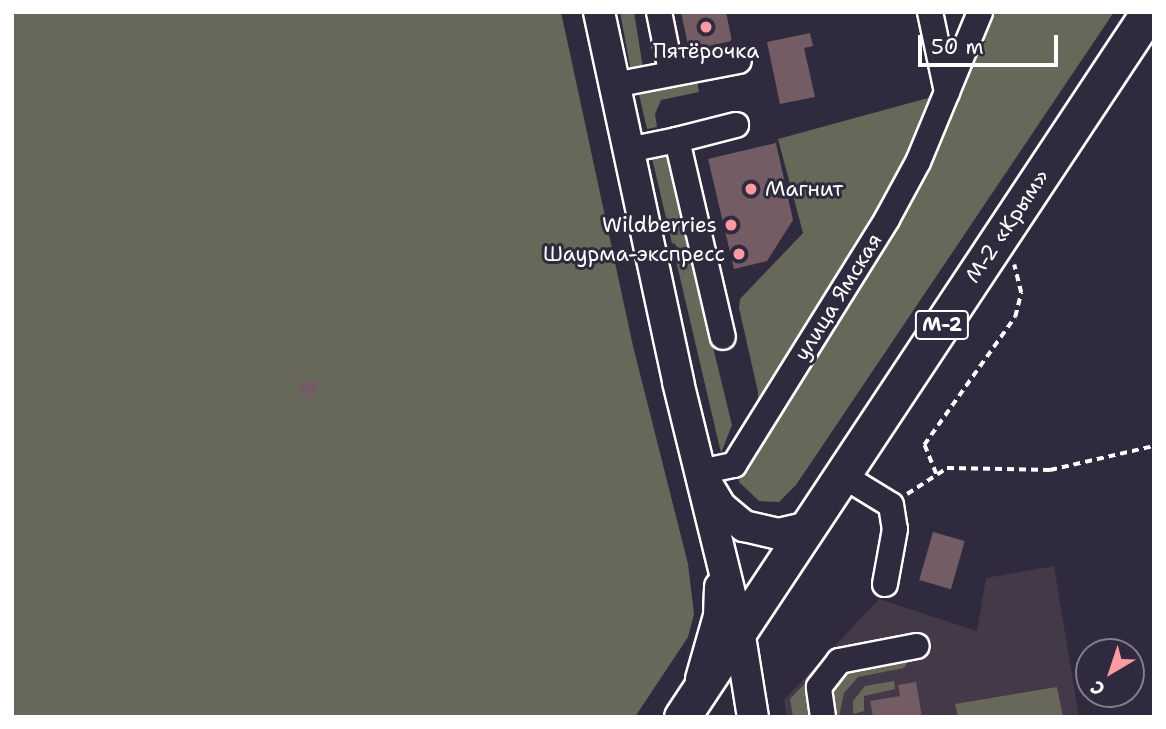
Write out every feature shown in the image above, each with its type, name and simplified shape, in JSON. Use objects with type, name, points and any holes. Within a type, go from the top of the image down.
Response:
[{"type":"highway","name":"М-2 «Крым»","points":[[842,475],[1149,12]]},
{"type":"highway","name":"М-2","points":[[690,705],[842,475]]},
{"type":"main road","points":[[599,12],[700,472],[739,630],[753,717]]},
{"type":"main road","points":[[700,472],[721,507],[744,526],[778,534],[808,527]]},
{"type":"main road","points":[[690,705],[719,616],[722,559]]},
{"type":"street","points":[[659,12],[671,71]]},
{"type":"street","points":[[930,12],[947,92]]},
{"type":"street","name":"улица Ямская","points":[[700,472],[734,465],[887,219],[947,92],[980,12]]},
{"type":"street","points":[[614,85],[671,71],[739,61]]},
{"type":"street","points":[[628,150],[736,125]]},
{"type":"street","points":[[677,140],[723,337]]},
{"type":"street","points":[[842,475],[891,505],[895,529],[885,584]]},
{"type":"street","points":[[823,717],[819,687],[839,661],[917,646]]},
{"type":"path","points":[[936,474],[924,445],[1018,310],[1018,271],[999,239]]},
{"type":"path","points":[[891,505],[936,474],[955,467],[1050,470],[1154,446]]},
{"type":"shaded area","points":[[1054,566],[1075,693],[1075,708],[1078,708],[1079,717],[787,717],[784,700],[879,599],[977,631],[986,578]]},
{"type":"green space","points":[[12,12],[561,12],[633,346],[688,564],[694,614],[688,637],[635,717],[12,717]]},
{"type":"green space","points":[[620,12],[634,12],[643,68],[631,71]]},
{"type":"green space","points":[[973,12],[1114,12],[796,485],[779,502],[759,501],[739,482],[742,464],[758,453],[758,392],[739,308],[740,299],[803,233],[778,139],[928,98]]},
{"type":"green space","points":[[696,75],[699,92],[661,100],[655,114],[657,127],[647,129],[638,90]]},
{"type":"green space","points":[[667,157],[672,161],[670,171],[732,425],[721,453],[652,158]]},
{"type":"green space","points":[[911,657],[904,668],[858,677],[844,693],[839,716],[828,716],[824,694],[837,669]]},
{"type":"green space","points":[[809,679],[815,717],[793,717],[790,699]]},
{"type":"green space","points":[[894,681],[895,689],[864,696],[864,711],[853,714],[853,701],[865,686]]},
{"type":"green space","points":[[1057,687],[1063,717],[958,717],[955,704]]},
{"type":"building","name":"Пятёрочка","points":[[681,12],[726,12],[732,41],[689,50]]},
{"type":"building","points":[[810,33],[813,46],[804,48],[815,97],[780,104],[767,42]]},
{"type":"building","name":"Магнит","points":[[776,143],[793,220],[767,261],[734,269],[708,159]]},
{"type":"building","points":[[301,379],[318,382],[315,397],[298,394]]},
{"type":"building","points":[[933,532],[965,541],[951,589],[919,580]]},
{"type":"building","points":[[916,682],[922,717],[873,717],[870,701],[900,696],[898,685]]},
{"type":"place","name":"Пятёрочка","points":[[706,27]]},
{"type":"place","name":"Магнит","points":[[751,189]]},
{"type":"place","name":"Wildberries","points":[[731,225]]},
{"type":"place","name":"Шаурма-экспресс","points":[[739,254]]}]
